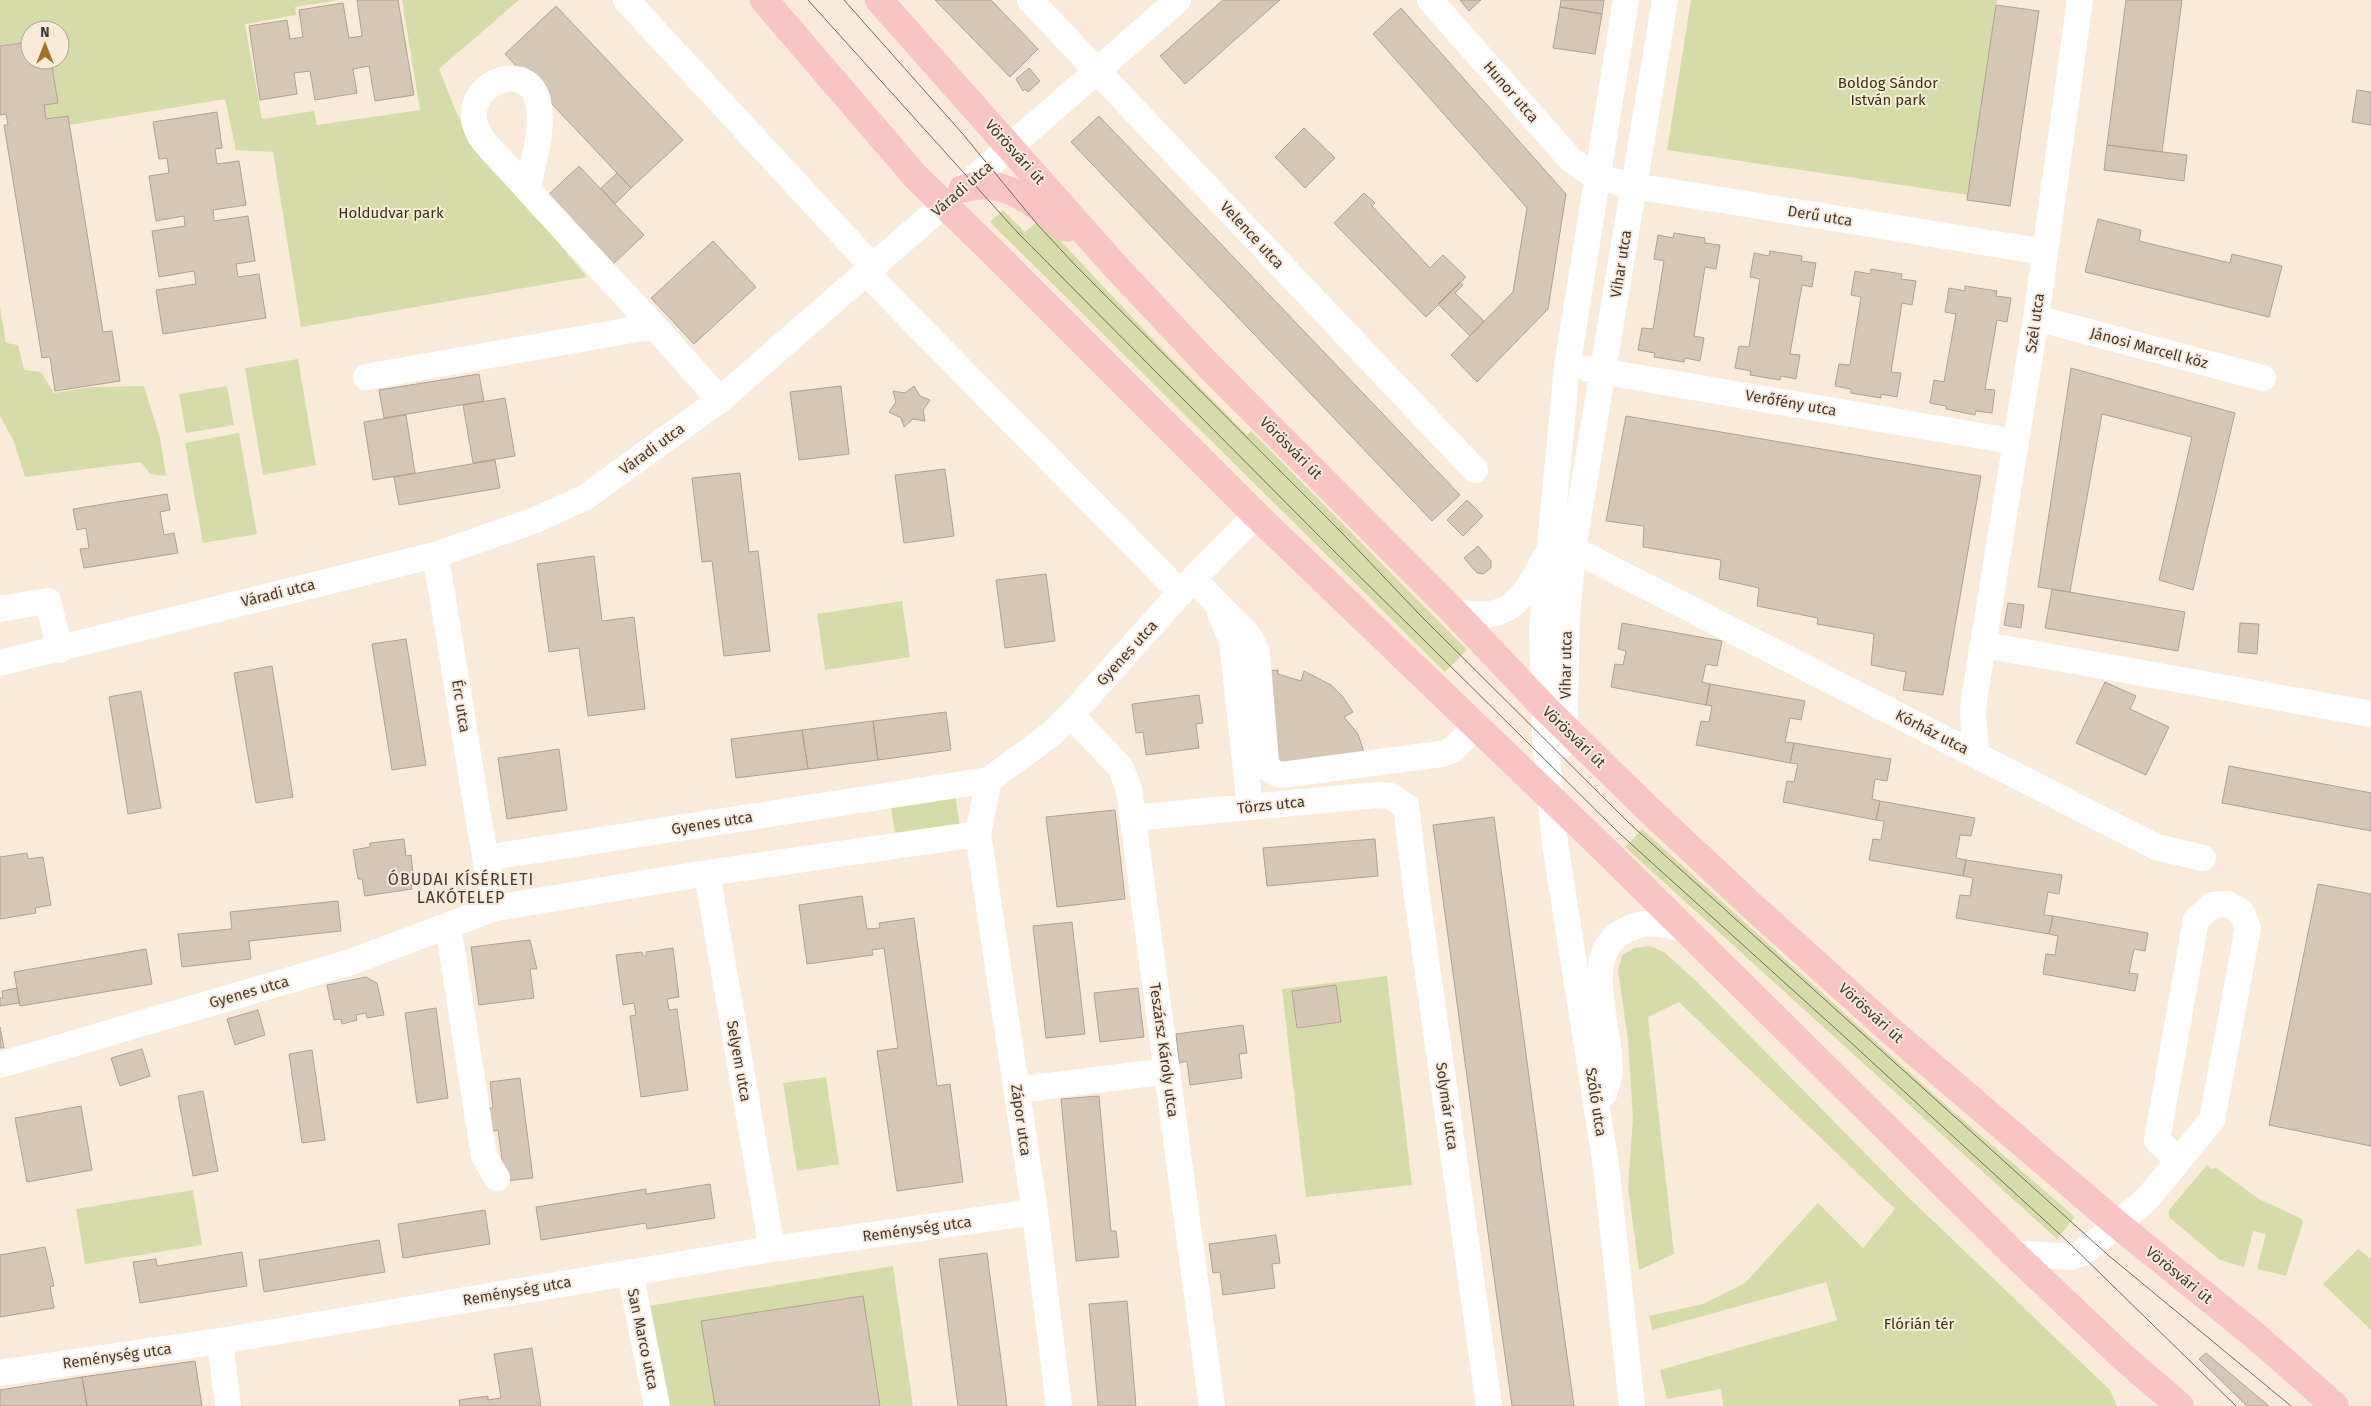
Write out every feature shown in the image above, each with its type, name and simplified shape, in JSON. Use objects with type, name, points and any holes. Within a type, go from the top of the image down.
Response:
[{"type":"main road","points":[[764,0],[911,172],[953,197],[997,256],[1256,515],[1552,799],[1683,929],[1872,1111],[2013,1253],[2124,1358],[2180,1406]]},
{"type":"main road","name":"Vörösvári út","points":[[879,0],[1115,266],[1209,366],[1453,611],[1544,708],[1759,913],[1892,1032],[2118,1226],[2253,1334],[2335,1406]]},
{"type":"main road","points":[[953,197],[988,185],[1018,194],[1034,204],[1115,266]]},
{"type":"street","points":[[626,0],[835,227],[869,269],[1188,585],[1220,612],[1232,641],[1250,807]]},
{"type":"street","name":"Velence utca","points":[[1030,0],[1475,470]]},
{"type":"street","name":"Váradi utca","points":[[0,663],[60,650],[435,555],[533,521],[584,498],[720,400],[1178,0]]},
{"type":"street","name":"Hunor utca","points":[[1430,0],[1571,160],[1596,177]]},
{"type":"street","name":"Vihar utca","points":[[1552,799],[1562,777],[1565,727],[1567,616],[1555,506],[1560,434],[1567,367],[1596,177],[1626,0]]},
{"type":"street","name":"Vihar utca","points":[[1552,799],[1546,761],[1542,629],[1604,371],[1665,0]]},
{"type":"street","name":"Szél utca","points":[[1985,645],[2036,318],[2080,0]]},
{"type":"street","name":"Derű utca","points":[[1596,177],[1634,186],[2045,252]]},
{"type":"street","points":[[528,189],[720,400]]},
{"type":"street","name":"Jánosi Marcell köz","points":[[2036,318],[2263,378]]},
{"type":"street","points":[[366,377],[654,326]]},
{"type":"street","name":"Verőfény utca","points":[[1567,367],[1604,371],[2016,442]]},
{"type":"street","name":"Gyenes utca","points":[[485,858],[989,780],[1050,735],[1071,715],[1188,585],[1256,515]]},
{"type":"street","points":[[1453,611],[1485,616],[1497,613],[1516,602],[1561,550]]},
{"type":"street","name":"Kórház utca","points":[[1561,550],[1976,754]]},
{"type":"street","name":"Érc utca","points":[[435,555],[454,657],[485,858]]},
{"type":"street","points":[[1188,585],[1250,636],[1258,652],[1266,762],[1270,770],[1281,776],[1441,754],[1452,750],[1476,727]]},
{"type":"street","points":[[0,609],[48,601],[60,650]]},
{"type":"street","points":[[1985,645],[2371,714]]},
{"type":"street","name":"Kórház utca","points":[[1976,754],[1973,711],[1985,645]]},
{"type":"street","name":"Teszársz Károly utca","points":[[1071,715],[1121,768],[1129,790],[1212,1406]]},
{"type":"street","points":[[1976,754],[2156,847],[2203,858]]},
{"type":"street","points":[[978,834],[989,780]]},
{"type":"street","name":"Törzs utca","points":[[1133,818],[1376,794],[1390,796],[1406,806]]},
{"type":"street","name":"Szőlő utca","points":[[1552,799],[1561,886],[1606,1166],[1632,1406]]},
{"type":"street","name":"Solymár utca","points":[[1406,806],[1489,1406]]},
{"type":"street","name":"Gyenes utca","points":[[0,1065],[343,965],[495,908],[707,874],[978,834]]},
{"type":"street","name":"Zápor utca","points":[[978,834],[1035,1212],[1059,1406]]},
{"type":"street","points":[[485,858],[495,908]]},
{"type":"street","name":"Selyem utca","points":[[707,874],[772,1249]]},
{"type":"street","points":[[2013,1253],[2070,1257],[2080,1254],[2118,1226],[2147,1199],[2212,1120],[2248,928],[2242,910],[2227,904],[2212,905],[2196,920],[2157,1140],[2178,1160]]},
{"type":"street","points":[[1599,1114],[1610,1072],[1600,976],[1604,951],[1621,932],[1638,925],[1654,923],[1683,929]]},
{"type":"street","points":[[448,926],[484,1156],[497,1178]]},
{"type":"street","points":[[1017,1090],[1167,1071]]},
{"type":"street","name":"Reménység utca","points":[[0,1373],[220,1342],[772,1249],[1035,1212]]},
{"type":"street","name":"San Marco utca","points":[[630,1272],[657,1406]]},
{"type":"street","points":[[220,1342],[228,1406]]},
{"type":"green space","name":"Holdudvar park","points":[[0,0],[338,0],[295,7],[296,15],[245,24],[262,119],[314,111],[317,125],[420,110],[402,0],[519,0],[439,69],[457,114],[473,141],[587,277],[301,327],[273,152],[236,150],[225,99],[69,125],[68,116],[46,119],[44,105],[58,103],[53,70],[70,70],[70,20],[20,20],[20,43],[0,46]]},
{"type":"green space","name":"Boldog Sándor István park","points":[[1691,0],[1997,0],[1968,195],[1667,150]]},
{"type":"green space","points":[[1003,210],[1025,232],[1040,219],[1162,349],[1247,435],[1251,431],[1467,650],[1445,672],[990,222]]},
{"type":"green space","points":[[0,307],[6,343],[18,345],[24,370],[41,372],[54,393],[92,387],[144,386],[160,438],[166,476],[150,474],[141,462],[25,477],[14,442],[0,416]]},
{"type":"green space","points":[[298,359],[316,465],[263,475],[245,368]]},
{"type":"green space","points":[[227,386],[234,425],[186,433],[179,394]]},
{"type":"green space","points":[[239,433],[257,534],[203,543],[185,443]]},
{"type":"green space","points":[[902,601],[910,657],[825,670],[817,614]]},
{"type":"green space","points":[[954,786],[961,836],[897,846],[889,796]]},
{"type":"green space","points":[[1642,829],[1941,1101],[2075,1217],[2057,1239],[1625,847]]},
{"type":"green space","name":"Flórián tér","points":[[1649,946],[1664,952],[1695,980],[1908,1197],[2110,1390],[2117,1406],[1723,1406],[1721,1389],[1667,1399],[1660,1370],[1837,1320],[1826,1282],[1652,1330],[1649,1316],[1703,1304],[1745,1283],[1818,1203],[1863,1248],[1895,1209],[1679,1002],[1648,1017],[1674,1254],[1639,1270],[1628,1187],[1633,1118],[1628,1040],[1618,970],[1622,955],[1635,948]]},
{"type":"green space","points":[[1387,976],[1412,1185],[1306,1197],[1282,989]]},
{"type":"green space","points":[[826,1077],[839,1164],[797,1171],[783,1083]]},
{"type":"green space","points":[[2207,1165],[2211,1169],[2216,1168],[2259,1199],[2302,1219],[2303,1222],[2286,1276],[2257,1269],[2266,1234],[2253,1231],[2244,1267],[2220,1260],[2169,1217],[2169,1210]]},
{"type":"green space","points":[[193,1190],[202,1245],[85,1264],[76,1209]]},
{"type":"green space","points":[[2358,1249],[2371,1259],[2371,1330],[2323,1284]]},
{"type":"green space","points":[[893,1266],[913,1406],[669,1406],[648,1306]]},
{"type":"building","points":[[357,0],[398,0],[414,95],[375,101],[369,66],[353,69],[357,93],[315,100],[310,71],[294,73],[297,94],[260,100],[249,26],[287,20],[290,39],[303,37],[299,10],[343,3],[349,38],[362,36]]},
{"type":"building","points":[[935,0],[991,0],[1038,49],[1010,77]]},
{"type":"building","points":[[1223,0],[1280,0],[1185,84],[1160,56]]},
{"type":"building","points":[[1460,0],[1481,0],[1469,11]]},
{"type":"building","points":[[1561,0],[1604,0],[1602,14],[1560,7]]},
{"type":"building","points":[[2126,0],[2182,0],[2162,152],[2107,145]]},
{"type":"building","points":[[1996,5],[2039,11],[2010,206],[1967,200]]},
{"type":"building","points":[[556,6],[683,140],[631,188],[505,54]]},
{"type":"building","points":[[1560,7],[1602,14],[1595,54],[1553,48]]},
{"type":"building","points":[[1401,8],[1566,194],[1548,309],[1477,382],[1451,355],[1513,292],[1527,208],[1373,34]]},
{"type":"building","points":[[20,43],[20,70],[53,70],[58,103],[44,105],[46,119],[68,116],[103,332],[112,331],[120,381],[55,391],[50,357],[42,358],[4,125],[8,125],[6,114],[0,115],[0,46]]},
{"type":"building","points":[[1029,68],[1040,81],[1028,92],[1025,89],[1023,91],[1016,79]]},
{"type":"building","points":[[2357,90],[2371,92],[2371,125],[2352,122]]},
{"type":"building","points":[[217,112],[222,148],[215,149],[217,164],[239,161],[246,205],[213,210],[214,221],[248,216],[255,261],[236,264],[238,277],[259,274],[266,318],[163,334],[156,290],[196,284],[194,271],[159,277],[152,231],[185,226],[184,216],[156,221],[149,176],[169,173],[167,158],[159,159],[153,122]]},
{"type":"building","points":[[1099,116],[1460,495],[1432,521],[1071,142]]},
{"type":"building","points":[[1304,128],[1335,158],[1305,188],[1275,157]]},
{"type":"building","points":[[2107,145],[2187,155],[2184,181],[2104,170]]},
{"type":"building","points":[[579,166],[644,235],[612,265],[547,196]]},
{"type":"building","points":[[617,173],[631,188],[615,204],[601,188]]},
{"type":"building","points":[[1364,193],[1375,203],[1372,206],[1430,268],[1443,255],[1466,277],[1426,317],[1334,223]]},
{"type":"building","points":[[2098,219],[2141,230],[2139,241],[2230,263],[2232,254],[2282,266],[2269,317],[2085,272]]},
{"type":"building","points":[[1674,233],[1705,238],[1705,243],[1720,245],[1716,269],[1705,267],[1694,336],[1704,338],[1700,361],[1685,358],[1684,362],[1654,357],[1655,353],[1638,350],[1642,328],[1653,329],[1664,261],[1654,259],[1658,235],[1673,238]]},
{"type":"building","points":[[713,241],[756,287],[694,344],[651,298]]},
{"type":"building","points":[[1770,251],[1802,256],[1801,261],[1816,263],[1812,287],[1802,285],[1790,354],[1800,355],[1796,379],[1781,376],[1780,380],[1750,375],[1751,371],[1735,368],[1739,346],[1749,347],[1760,279],[1750,277],[1754,253],[1769,256]]},
{"type":"building","points":[[1871,269],[1902,274],[1901,279],[1916,281],[1912,305],[1902,303],[1891,372],[1901,373],[1897,397],[1881,394],[1881,398],[1851,393],[1851,389],[1835,386],[1839,364],[1850,365],[1861,297],[1851,295],[1855,271],[1870,274]]},
{"type":"building","points":[[1460,282],[1463,285],[1455,293],[1484,321],[1470,336],[1438,304]]},
{"type":"building","points":[[1965,286],[1997,291],[1996,296],[2011,298],[2007,322],[1997,320],[1985,389],[1995,390],[1992,413],[1976,411],[1975,415],[1946,409],[1946,406],[1930,403],[1934,380],[1944,382],[1956,314],[1945,312],[1949,288],[1965,291]]},
{"type":"building","points":[[2071,368],[2235,413],[2193,590],[2159,580],[2192,437],[2102,414],[2070,592],[2038,587]]},
{"type":"building","points":[[479,374],[484,401],[384,418],[379,390]]},
{"type":"building","points":[[841,386],[849,454],[799,460],[790,392]]},
{"type":"building","points":[[914,386],[920,396],[930,400],[923,410],[925,421],[913,419],[904,427],[901,418],[889,412],[896,402],[893,391],[905,393]]},
{"type":"building","points":[[505,398],[515,456],[473,463],[463,405]]},
{"type":"building","points":[[406,415],[415,473],[373,480],[364,422]]},
{"type":"building","points":[[1626,416],[1981,476],[1943,695],[1903,690],[1906,672],[1871,665],[1874,634],[1817,624],[1818,618],[1757,606],[1759,588],[1719,579],[1721,560],[1643,547],[1644,526],[1606,521]]},
{"type":"building","points":[[495,460],[500,488],[399,505],[394,477]]},
{"type":"building","points":[[945,469],[954,536],[904,543],[895,475]]},
{"type":"building","points":[[740,473],[749,552],[758,551],[770,651],[724,656],[712,561],[702,562],[692,478]]},
{"type":"building","points":[[167,494],[170,510],[160,512],[164,535],[174,533],[178,553],[84,568],[80,549],[89,548],[86,528],[77,530],[73,509]]},
{"type":"building","points":[[1467,500],[1483,516],[1463,536],[1447,520]]},
{"type":"building","points":[[1478,546],[1491,561],[1491,568],[1483,574],[1477,573],[1464,558]]},
{"type":"building","points":[[594,556],[602,621],[634,617],[645,709],[588,716],[579,648],[549,652],[537,564]]},
{"type":"building","points":[[1046,574],[1055,641],[1005,648],[996,580]]},
{"type":"building","points":[[2052,589],[2185,612],[2178,651],[2045,628]]},
{"type":"building","points":[[2008,603],[2024,605],[2021,628],[2004,625]]},
{"type":"building","points":[[1622,623],[1722,641],[1717,666],[1706,664],[1702,682],[1710,684],[1706,705],[1611,687],[1615,664],[1623,665],[1626,651],[1618,649]]},
{"type":"building","points":[[2240,623],[2259,624],[2257,654],[2238,652]]},
{"type":"building","points":[[406,639],[426,765],[392,770],[372,644]]},
{"type":"building","points":[[272,666],[293,797],[256,803],[234,673]]},
{"type":"building","points":[[1278,670],[1278,674],[1301,681],[1304,671],[1331,685],[1343,697],[1353,712],[1344,717],[1358,734],[1363,749],[1363,761],[1275,767],[1265,671]]},
{"type":"building","points":[[2105,682],[2136,696],[2130,709],[2169,727],[2146,775],[2076,743]]},
{"type":"building","points":[[1710,684],[1805,701],[1801,720],[1790,718],[1785,742],[1794,743],[1790,763],[1696,745],[1701,721],[1709,722],[1712,706],[1706,705]]},
{"type":"building","points":[[141,691],[161,808],[128,814],[109,697]]},
{"type":"building","points":[[1199,695],[1203,723],[1196,724],[1199,748],[1146,755],[1143,732],[1136,733],[1132,704]]},
{"type":"building","points":[[946,712],[951,750],[878,760],[873,721]]},
{"type":"building","points":[[873,721],[878,760],[808,769],[802,730]]},
{"type":"building","points":[[802,730],[808,769],[736,778],[731,739]]},
{"type":"building","points":[[1794,743],[1891,759],[1887,781],[1875,779],[1872,799],[1880,801],[1876,820],[1783,802],[1787,781],[1794,782],[1798,764],[1790,763]]},
{"type":"building","points":[[559,749],[567,810],[507,819],[498,758]]},
{"type":"building","points":[[2229,766],[2371,793],[2371,831],[2222,803]]},
{"type":"building","points":[[1880,801],[1975,818],[1971,836],[1960,835],[1956,858],[1966,860],[1963,876],[1869,860],[1873,839],[1881,840],[1884,821],[1876,820]]},
{"type":"building","points":[[1115,810],[1125,899],[1057,907],[1046,817]]},
{"type":"building","points":[[1494,817],[1574,1406],[1512,1406],[1494,1277],[1433,825]]},
{"type":"building","points":[[404,839],[406,856],[411,855],[413,874],[410,874],[412,889],[365,896],[362,879],[358,879],[353,850],[370,847],[370,843]]},
{"type":"building","points":[[1375,839],[1378,876],[1267,886],[1263,848]]},
{"type":"building","points":[[27,853],[28,859],[43,857],[51,905],[35,908],[36,913],[0,919],[0,857]]},
{"type":"building","points":[[1966,860],[2062,875],[2059,894],[2048,892],[2044,915],[2053,916],[2049,934],[1956,918],[1960,895],[1970,896],[1973,878],[1963,876]]},
{"type":"building","points":[[2318,884],[2371,894],[2371,1146],[2269,1125]]},
{"type":"building","points":[[862,896],[867,929],[880,928],[879,923],[914,918],[937,1086],[950,1084],[963,1182],[897,1191],[877,1051],[898,1048],[884,948],[872,950],[873,955],[807,964],[799,905]]},
{"type":"building","points":[[338,901],[341,931],[249,941],[251,959],[182,967],[178,934],[232,929],[230,912]]},
{"type":"building","points":[[2053,916],[2148,933],[2145,951],[2134,949],[2129,973],[2138,974],[2135,991],[2043,974],[2046,954],[2055,955],[2058,936],[2049,934]]},
{"type":"building","points":[[1072,922],[1085,1034],[1046,1038],[1033,926]]},
{"type":"building","points":[[530,940],[537,969],[530,969],[534,998],[479,1005],[471,947]]},
{"type":"building","points":[[673,948],[679,997],[667,999],[669,1010],[677,1009],[688,1090],[641,1097],[630,1016],[636,1015],[634,1003],[623,1005],[616,955],[642,952],[643,956],[646,956],[646,952]]},
{"type":"building","points":[[146,949],[152,984],[20,1006],[14,972]]},
{"type":"building","points":[[366,977],[377,983],[384,1015],[367,1018],[366,1013],[356,1015],[357,1020],[342,1024],[341,1019],[334,1020],[327,985]]},
{"type":"building","points":[[1336,985],[1341,1022],[1297,1028],[1292,991]]},
{"type":"building","points":[[17,988],[19,1003],[0,1006],[0,998],[3,998],[2,991]]},
{"type":"building","points":[[1138,988],[1144,1037],[1100,1042],[1094,993]]},
{"type":"building","points":[[436,1008],[448,1098],[417,1103],[405,1013]]},
{"type":"building","points":[[258,1010],[265,1035],[235,1045],[227,1019]]},
{"type":"building","points":[[1243,1025],[1247,1053],[1239,1054],[1242,1078],[1190,1085],[1187,1061],[1179,1063],[1176,1034]]},
{"type":"building","points":[[0,1027],[4,1048],[0,1048]]},
{"type":"building","points":[[142,1049],[150,1076],[120,1086],[111,1058]]},
{"type":"building","points":[[312,1050],[325,1140],[302,1143],[289,1054]]},
{"type":"building","points":[[520,1078],[533,1178],[505,1181],[498,1130],[489,1132],[486,1108],[493,1108],[490,1082]]},
{"type":"building","points":[[203,1091],[218,1171],[193,1176],[178,1096]]},
{"type":"building","points":[[1099,1096],[1111,1231],[1116,1231],[1119,1257],[1076,1261],[1061,1099]]},
{"type":"building","points":[[81,1106],[92,1170],[27,1182],[15,1118]]},
{"type":"building","points":[[710,1184],[715,1218],[647,1229],[646,1223],[541,1240],[536,1207],[646,1189],[646,1194]]},
{"type":"building","points":[[485,1210],[490,1244],[403,1258],[398,1224]]},
{"type":"building","points":[[1276,1235],[1280,1263],[1272,1264],[1275,1288],[1223,1295],[1220,1272],[1213,1273],[1209,1244]]},
{"type":"building","points":[[379,1240],[385,1272],[264,1292],[259,1260]]},
{"type":"building","points":[[45,1247],[54,1286],[50,1287],[54,1308],[0,1317],[0,1255]]},
{"type":"building","points":[[242,1252],[247,1286],[140,1303],[133,1262],[156,1259],[157,1266]]},
{"type":"building","points":[[987,1253],[1007,1406],[958,1406],[939,1259]]},
{"type":"building","points":[[863,1296],[880,1406],[715,1406],[701,1321]]},
{"type":"building","points":[[1127,1301],[1136,1406],[1098,1406],[1089,1304]]},
{"type":"building","points":[[532,1348],[541,1406],[460,1406],[459,1400],[488,1396],[488,1400],[501,1398],[494,1354]]},
{"type":"building","points":[[2206,1353],[2269,1406],[2247,1406],[2199,1359]]},
{"type":"building","points":[[195,1361],[202,1406],[87,1406],[82,1377]]},
{"type":"building","points":[[82,1377],[87,1406],[0,1406],[0,1390]]},
{"type":"tram line","points":[[808,0],[1018,233],[1332,549],[1619,833],[2065,1239],[2236,1406]]},
{"type":"tram line","points":[[844,0],[962,133],[1037,224],[1075,265],[1344,535],[1420,615],[1629,823],[2108,1255],[2291,1406]]},
{"type":"district","name":"ÓBUDAI KÍSÉRLETI LAKÓTELEP","points":[[461,888]]}]
